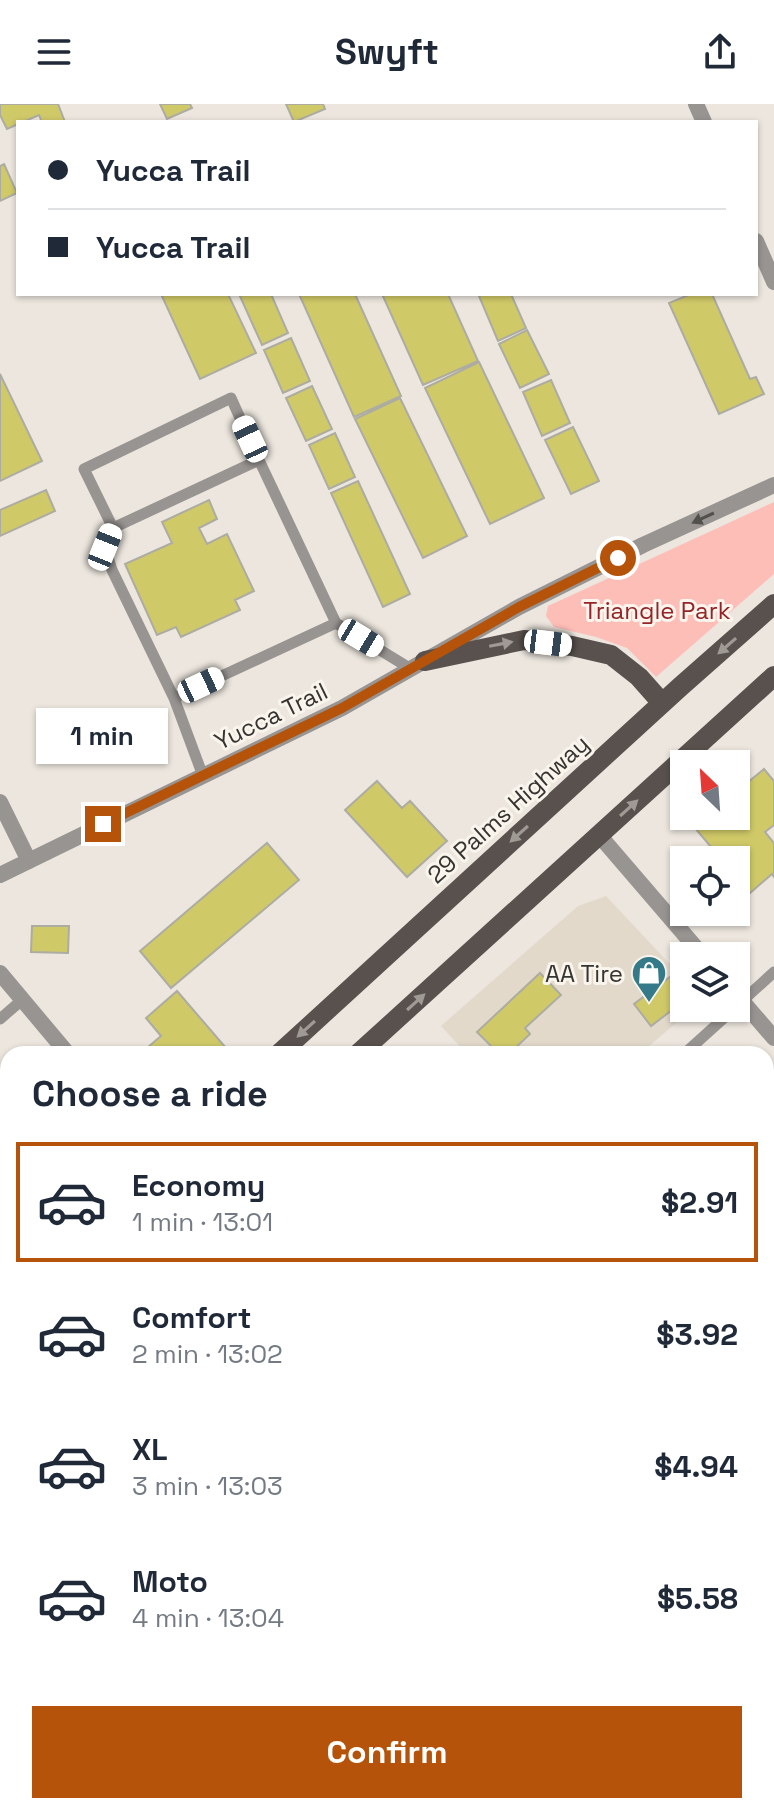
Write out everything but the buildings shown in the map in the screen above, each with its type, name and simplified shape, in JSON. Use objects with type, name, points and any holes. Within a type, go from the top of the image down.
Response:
[{"type":"main road","name":"29 Palms Highway","points":[[288,1046],[774,604]]},
{"type":"main road","points":[[418,665],[524,640],[572,646],[611,655],[639,677],[662,703]]},
{"type":"main road","points":[[367,1046],[774,676]]},
{"type":"street","points":[[758,246],[774,282]]},
{"type":"street","name":"Yucca Trail","points":[[0,875],[342,708],[532,600],[774,485]]},
{"type":"street","points":[[0,802],[29,861]]},
{"type":"street","points":[[599,835],[691,942]]},
{"type":"street","points":[[0,973],[61,1046]]},
{"type":"street","points":[[750,1015],[774,1038]]},
{"type":"lane","points":[[113,528],[84,469],[231,398],[336,623],[418,665]]},
{"type":"lane","points":[[203,776],[174,698],[112,570],[105,547],[113,528],[259,460]]},
{"type":"lane","points":[[174,698],[336,623]]},
{"type":"lane","points":[[750,993],[774,972]]},
{"type":"lane","points":[[0,1019],[22,1000]]},
{"type":"lane","points":[[692,1046],[718,1022]]},
{"type":"shaded area","points":[[606,896],[670,964],[670,1022],[677,1022],[649,1046],[460,1046],[441,1026],[578,906]]},
{"type":"green space","name":"Triangle Park","points":[[774,502],[774,574],[656,677],[627,648],[554,627],[546,616],[548,606]]},
{"type":"place","name":"AA Tire","points":[[649,1004]]},
{"type":"route","points":[[103,824],[342,708],[519,607],[618,558]]}]
